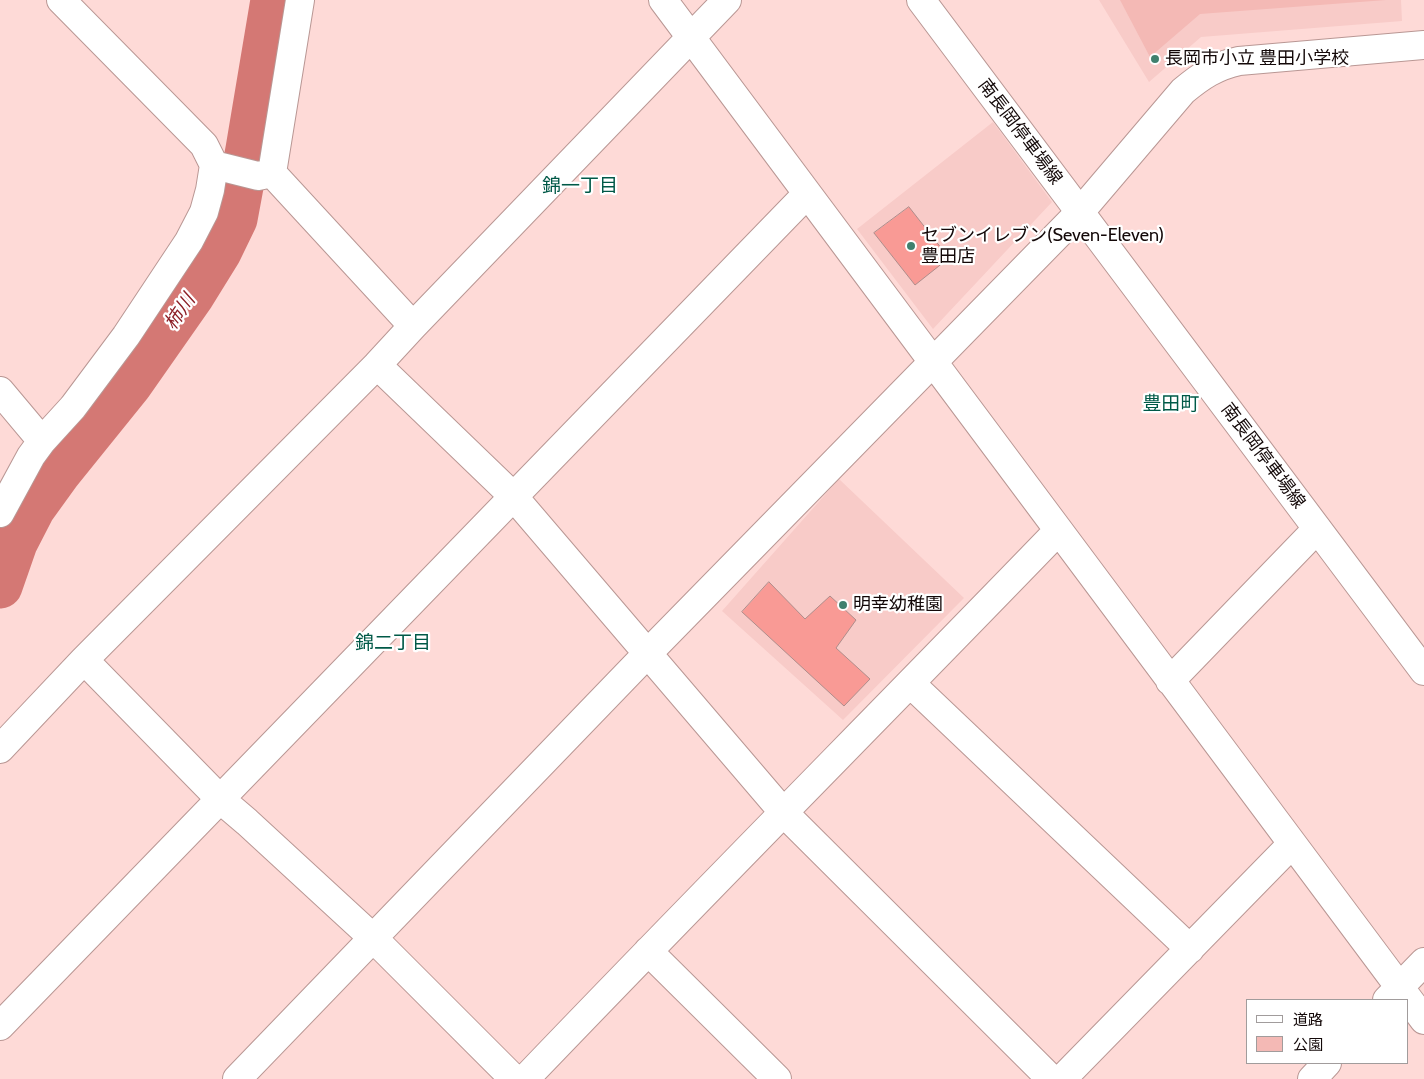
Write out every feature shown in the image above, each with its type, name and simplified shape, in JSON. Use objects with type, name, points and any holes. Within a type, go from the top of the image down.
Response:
[{"type":"street","points":[[61,0],[204,145],[219,167],[265,175],[413,326]]},
{"type":"street","points":[[265,175],[300,0]]},
{"type":"street","points":[[663,0],[1292,844],[1393,994],[1424,962]]},
{"type":"street","points":[[0,749],[84,660],[377,365],[727,0]]},
{"type":"street","name":"南長岡停車場線","points":[[921,0],[1424,671]]},
{"type":"street","points":[[237,1079],[647,654],[1080,212],[1183,90],[1202,75],[1225,64],[1239,61],[1424,45]]},
{"type":"street","points":[[0,513],[31,456],[73,407],[126,336],[188,241],[204,212],[219,167]]},
{"type":"street","points":[[5,1010],[220,799],[807,194]]},
{"type":"street","points":[[377,365],[513,496],[784,813],[1051,1079]]},
{"type":"street","points":[[0,391],[42,442]]},
{"type":"street","points":[[1170,681],[1317,529]]},
{"type":"street","points":[[525,1079],[1058,531]]},
{"type":"street","points":[[84,660],[220,799],[373,938],[514,1079]]},
{"type":"street","points":[[911,684],[1190,949]]},
{"type":"street","points":[[1062,1079],[1292,844]]},
{"type":"street","points":[[648,951],[777,1079]]},
{"type":"street","points":[[1409,1007],[1424,1020]]},
{"type":"street","points":[[1312,1079],[1326,1064]]},
{"type":"shaded area","name":"長岡市小立 豊田小学校","points":[[1099,0],[1401,0],[1402,21],[1201,37],[1149,82]]},
{"type":"shaded area","points":[[993,122],[1052,202],[933,329],[857,229]]},
{"type":"shaded area","name":"明幸幼稚園","points":[[839,479],[964,598],[843,720],[722,611]]},
{"type":"green space","points":[[1120,0],[1386,0],[1200,14],[1150,57]]},
{"type":"building","name":"セブンイレブン(Seven-Eleven) 豊田店","points":[[909,207],[949,258],[915,285],[874,233]]},
{"type":"building","name":"明幸幼稚園","points":[[769,582],[805,619],[830,596],[856,620],[836,648],[870,679],[844,706],[742,612]]},
{"type":"waterway","name":"柿川","points":[[0,586],[15,543],[33,508],[59,472],[130,384],[193,294],[219,252],[235,219],[273,0]]},
{"type":"place","name":"長岡市小立 豊田小学校","points":[[1155,59]]},
{"type":"place","name":"セブンイレブン(Seven-Eleven) 豊田店","points":[[911,246]]},
{"type":"place","name":"明幸幼稚園","points":[[843,605]]},
{"type":"district","name":"錦一丁目","points":[[580,186]]},
{"type":"district","name":"豊田町","points":[[1171,404]]},
{"type":"district","name":"錦二丁目","points":[[393,643]]}]
